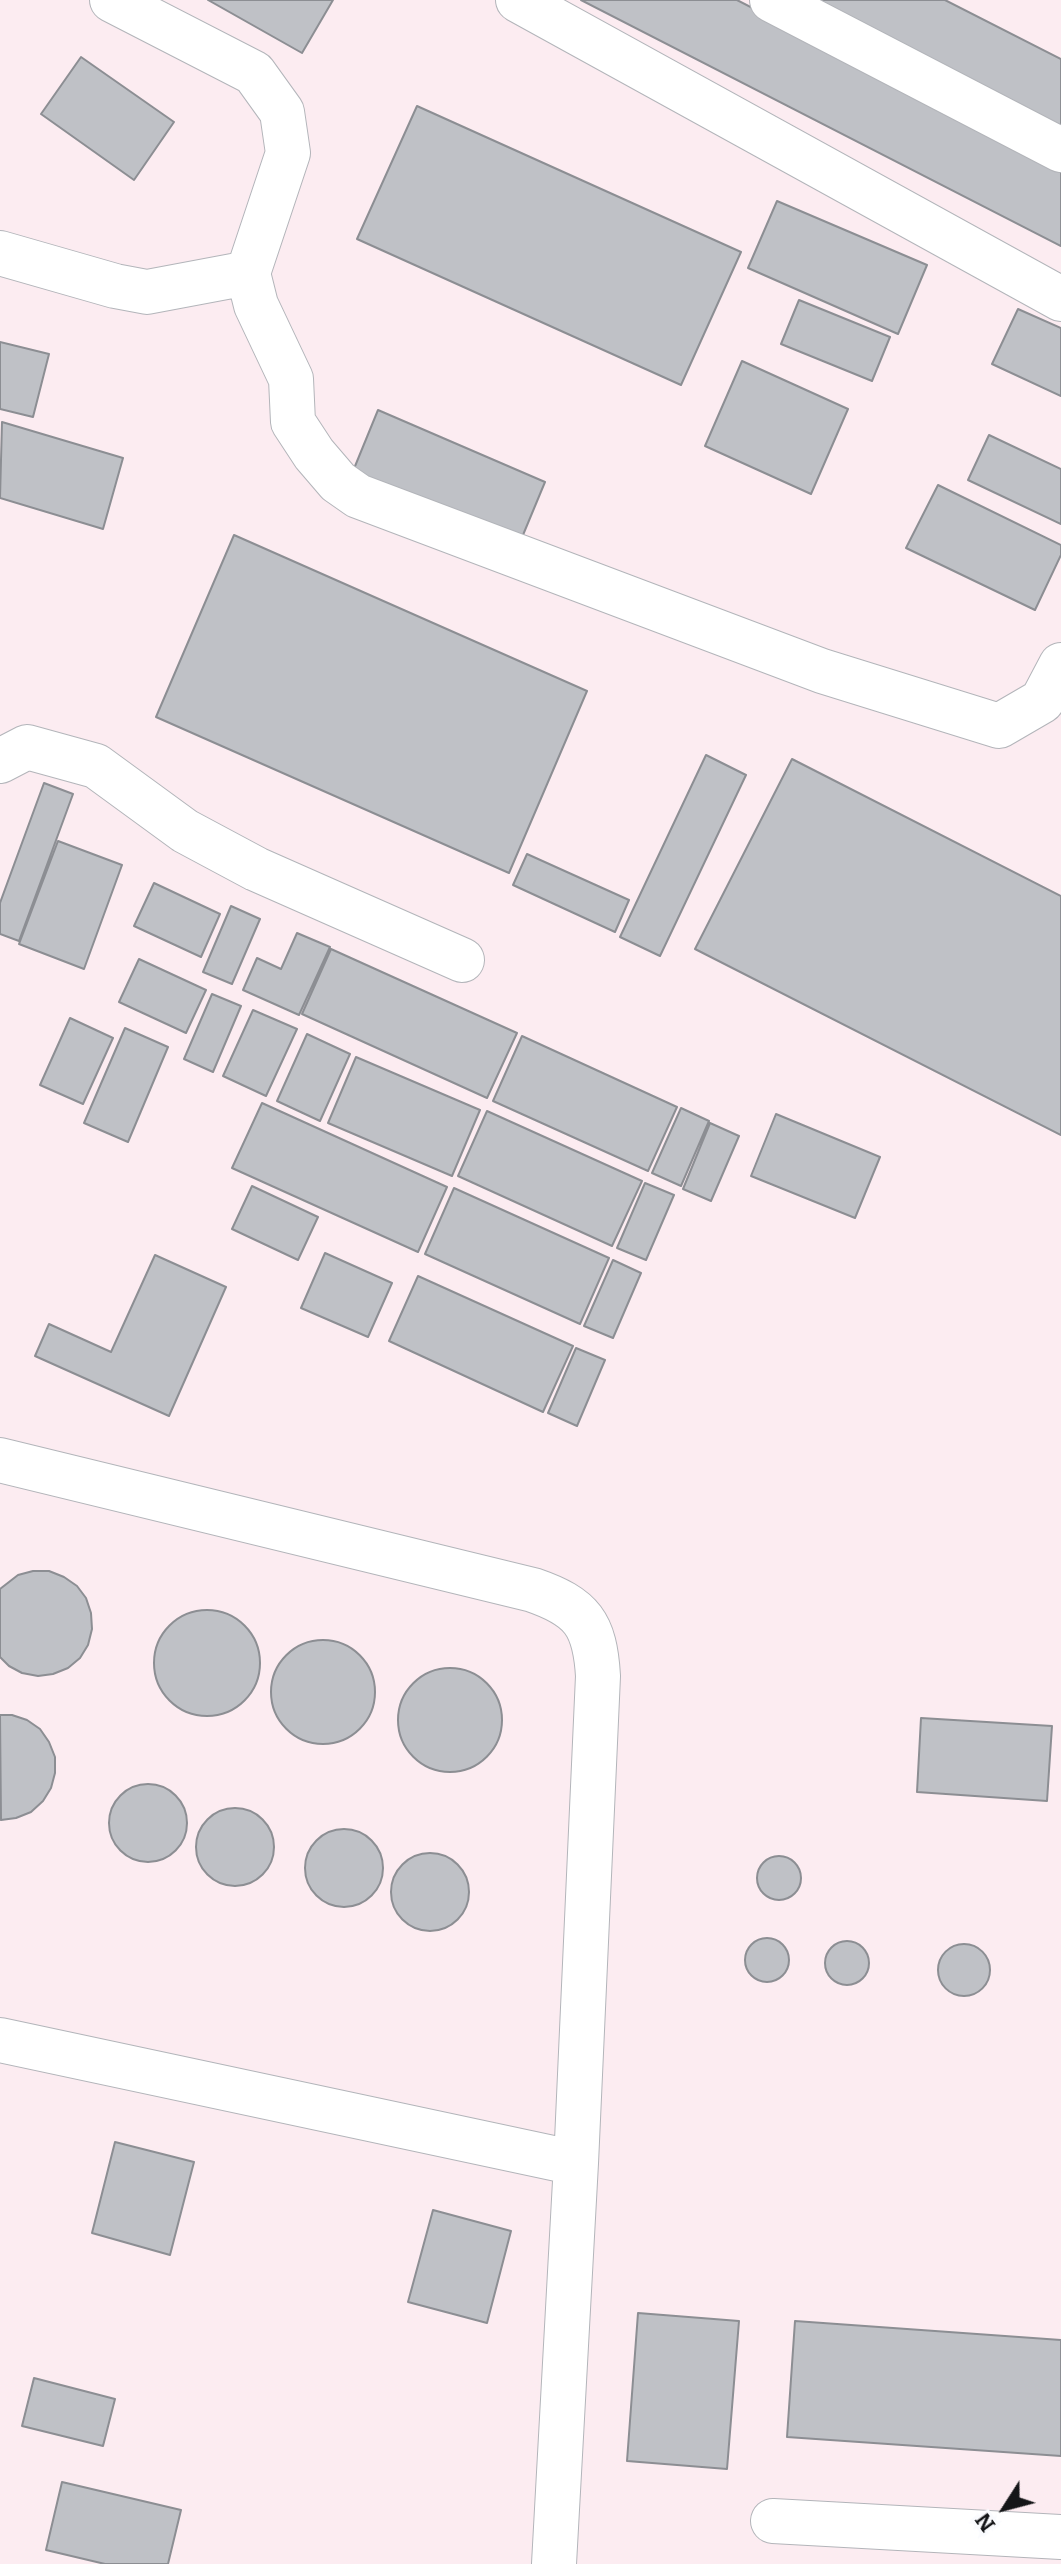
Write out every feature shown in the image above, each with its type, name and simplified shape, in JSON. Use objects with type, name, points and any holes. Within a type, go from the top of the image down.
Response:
[{"type":"lane","points":[[112,0],[254,73],[282,112],[288,153],[248,273],[256,305],[291,379],[293,422],[338,482],[358,496],[822,671],[999,726],[1042,701],[1061,665]]},
{"type":"lane","points":[[518,0],[1061,299]]},
{"type":"lane","points":[[772,0],[1061,150]]},
{"type":"lane","points":[[0,253],[115,286],[147,292],[248,273]]},
{"type":"lane","points":[[0,761],[27,747],[96,766],[185,831],[256,869],[462,960]]},
{"type":"lane","points":[[0,1460],[533,1590],[561,1599],[583,1619],[596,1646],[598,1676],[554,2564]]},
{"type":"lane","points":[[0,2040],[576,2163]]},
{"type":"lane","points":[[773,2521],[1061,2537]]},
{"type":"shaded area","points":[[0,0],[1061,0],[1061,2564],[0,2564]]},
{"type":"building","points":[[208,0],[333,0],[302,53]]},
{"type":"building","points":[[581,0],[737,0],[1061,166],[1061,246]]},
{"type":"building","points":[[812,0],[945,0],[1061,59],[1061,128]]},
{"type":"building","points":[[81,57],[174,122],[134,180],[41,114]]},
{"type":"building","points":[[417,106],[741,252],[681,385],[357,239]]},
{"type":"building","points":[[777,201],[927,265],[898,334],[748,268]]},
{"type":"building","points":[[799,300],[890,337],[872,381],[781,344]]},
{"type":"building","points":[[1018,309],[1061,328],[1061,396],[992,364]]},
{"type":"building","points":[[0,342],[49,354],[33,417],[0,409]]},
{"type":"building","points":[[742,361],[848,409],[811,494],[705,446]]},
{"type":"building","points":[[378,410],[545,482],[518,547],[351,476]]},
{"type":"building","points":[[2,422],[123,458],[103,529],[0,498]]},
{"type":"building","points":[[989,435],[1061,469],[1061,524],[968,480]]},
{"type":"building","points":[[938,485],[1061,545],[1061,555],[1035,610],[906,548]]},
{"type":"building","points":[[234,535],[587,691],[509,873],[156,717]]},
{"type":"building","points":[[706,755],[746,775],[660,956],[620,937]]},
{"type":"building","points":[[792,759],[1061,896],[1061,1135],[695,949]]},
{"type":"building","points":[[44,783],[73,794],[19,941],[0,934],[0,903]]},
{"type":"building","points":[[58,841],[122,865],[84,969],[19,944]]},
{"type":"building","points":[[527,854],[629,900],[615,932],[513,885]]},
{"type":"building","points":[[154,883],[220,914],[201,957],[134,926]]},
{"type":"building","points":[[231,906],[260,919],[232,984],[203,972]]},
{"type":"building","points":[[297,933],[330,947],[299,1015],[243,990],[257,958],[281,969]]},
{"type":"building","points":[[331,949],[517,1033],[487,1098],[302,1014]]},
{"type":"building","points":[[139,959],[206,990],[186,1033],[119,1002]]},
{"type":"building","points":[[212,994],[241,1006],[213,1072],[184,1059]]},
{"type":"building","points":[[253,1010],[297,1029],[266,1096],[223,1076]]},
{"type":"building","points":[[70,1018],[113,1038],[83,1104],[40,1085]]},
{"type":"building","points":[[125,1028],[168,1047],[128,1142],[84,1123]]},
{"type":"building","points":[[307,1034],[350,1054],[320,1121],[277,1101]]},
{"type":"building","points":[[522,1036],[677,1107],[648,1171],[493,1101]]},
{"type":"building","points":[[356,1057],[480,1110],[452,1176],[328,1123]]},
{"type":"building","points":[[262,1103],[447,1187],[418,1252],[232,1168]]},
{"type":"building","points":[[681,1108],[709,1121],[681,1186],[652,1173]]},
{"type":"building","points":[[487,1111],[642,1181],[612,1246],[458,1176]]},
{"type":"building","points":[[776,1114],[880,1157],[855,1218],[751,1176]]},
{"type":"building","points":[[710,1123],[739,1136],[711,1201],[683,1189]]},
{"type":"building","points":[[645,1183],[674,1195],[646,1260],[617,1248]]},
{"type":"building","points":[[252,1186],[318,1217],[298,1260],[232,1229]]},
{"type":"building","points":[[454,1188],[609,1258],[580,1324],[425,1254]]},
{"type":"building","points":[[325,1253],[392,1283],[368,1337],[301,1308]]},
{"type":"building","points":[[155,1255],[226,1287],[169,1416],[35,1356],[49,1324],[111,1352]]},
{"type":"building","points":[[613,1260],[641,1273],[613,1338],[584,1326]]},
{"type":"building","points":[[418,1276],[573,1346],[543,1412],[389,1341]]},
{"type":"building","points":[[576,1348],[605,1360],[577,1426],[548,1413]]},
{"type":"building","points":[[49,1571],[77,1586],[86,1598],[92,1629],[88,1645],[80,1658],[68,1668],[38,1676],[22,1673],[0,1657],[0,1589],[18,1575]]},
{"type":"building","points":[[207,1610],[227,1614],[244,1626],[256,1643],[260,1663],[256,1683],[244,1700],[227,1712],[207,1716],[187,1712],[170,1700],[158,1683],[154,1663],[158,1643],[170,1626],[187,1614]]},
{"type":"building","points":[[323,1640],[343,1644],[360,1655],[371,1672],[375,1692],[371,1712],[360,1729],[343,1740],[323,1744],[303,1740],[286,1729],[275,1712],[271,1692],[275,1672],[286,1655],[303,1644]]},
{"type":"building","points":[[450,1668],[470,1672],[487,1683],[498,1700],[502,1720],[498,1740],[487,1757],[470,1768],[450,1772],[430,1768],[413,1757],[402,1740],[398,1720],[402,1700],[413,1683],[430,1672]]},
{"type":"building","points":[[0,1715],[27,1720],[40,1729],[55,1757],[51,1788],[43,1801],[31,1812],[1,1820]]},
{"type":"building","points":[[921,1718],[1052,1726],[1047,1801],[917,1792]]},
{"type":"building","points":[[148,1784],[163,1787],[180,1801],[187,1823],[184,1838],[170,1855],[148,1862],[133,1859],[116,1845],[109,1823],[112,1808],[126,1791]]},
{"type":"building","points":[[235,1808],[250,1811],[262,1820],[271,1832],[274,1847],[271,1862],[262,1874],[250,1883],[235,1886],[220,1883],[208,1874],[199,1862],[196,1847],[199,1832],[208,1820],[220,1811]]},
{"type":"building","points":[[344,1829],[359,1832],[376,1846],[383,1868],[380,1883],[366,1900],[344,1907],[329,1904],[312,1890],[305,1868],[308,1853],[322,1836]]},
{"type":"building","points":[[430,1853],[445,1856],[462,1870],[469,1892],[466,1907],[452,1924],[430,1931],[415,1928],[398,1914],[391,1892],[394,1877],[408,1860]]},
{"type":"building","points":[[779,1856],[794,1863],[801,1878],[794,1893],[779,1900],[764,1893],[757,1878],[764,1863]]},
{"type":"building","points":[[767,1938],[782,1945],[789,1960],[782,1975],[767,1982],[752,1975],[745,1960],[752,1945]]},
{"type":"building","points":[[847,1941],[862,1948],[869,1963],[862,1978],[847,1985],[832,1978],[825,1963],[832,1948]]},
{"type":"building","points":[[964,1944],[982,1952],[990,1970],[982,1988],[964,1996],[946,1988],[938,1970],[946,1952]]},
{"type":"building","points":[[115,2142],[194,2162],[170,2255],[92,2233]]},
{"type":"building","points":[[433,2210],[511,2231],[487,2323],[408,2302]]},
{"type":"building","points":[[638,2313],[739,2321],[727,2469],[627,2461]]},
{"type":"building","points":[[795,2321],[1061,2340],[1061,2456],[787,2437]]},
{"type":"building","points":[[34,2378],[115,2399],[103,2446],[22,2426]]},
{"type":"building","points":[[62,2482],[181,2510],[168,2564],[105,2564],[46,2550]]}]
